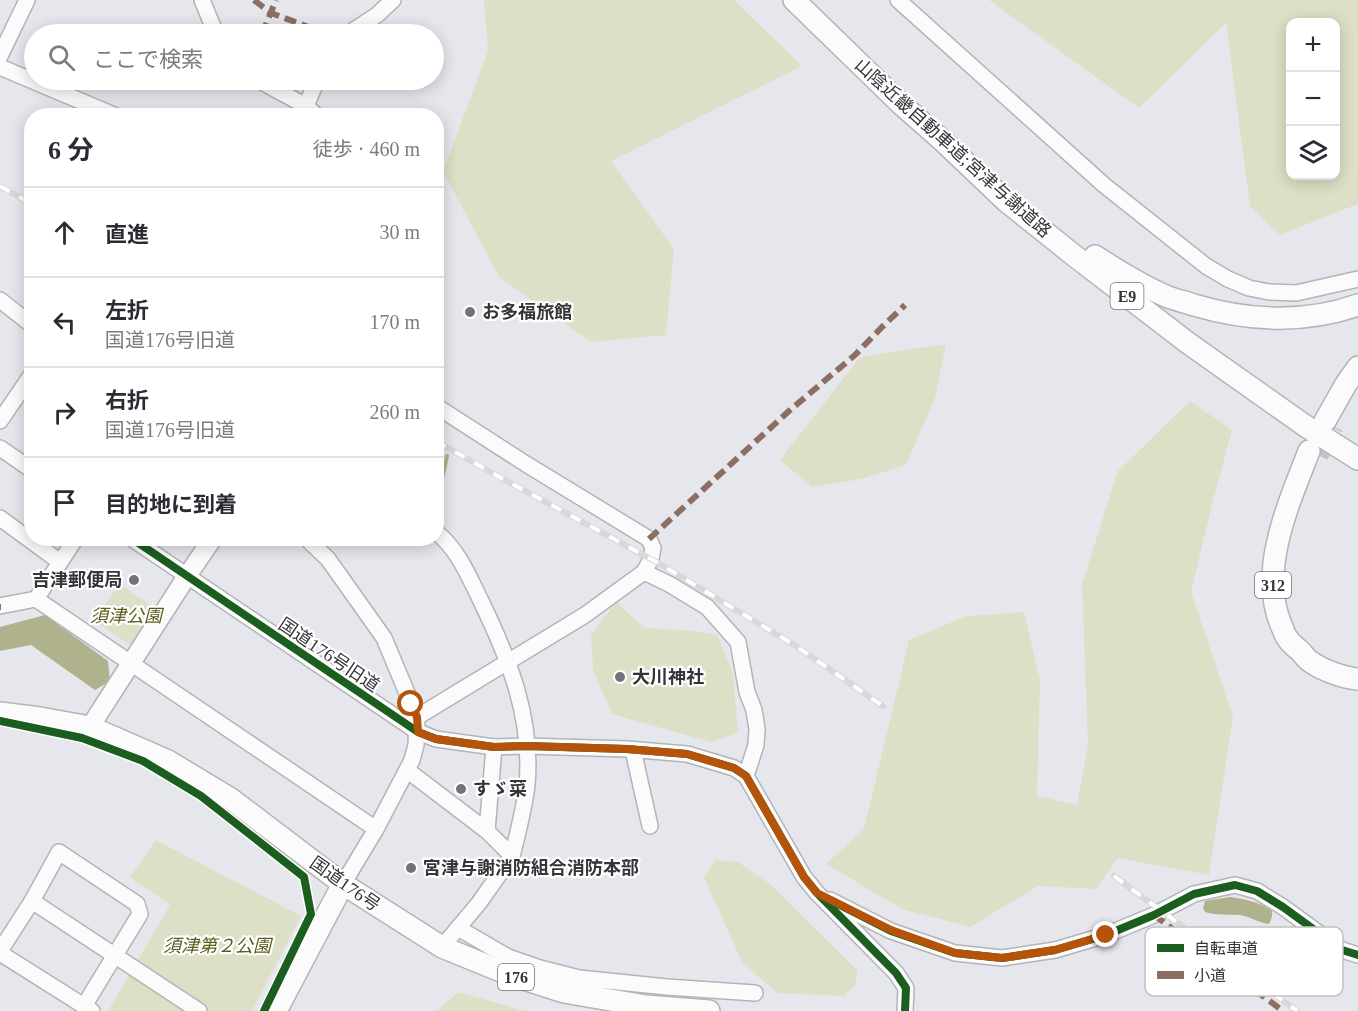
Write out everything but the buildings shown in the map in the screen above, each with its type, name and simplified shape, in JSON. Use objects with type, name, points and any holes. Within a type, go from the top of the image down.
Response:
[{"type":"highway","name":"山陰近畿自動車道;宮津与謝道路","points":[[794,0],[901,104],[1006,201],[1188,343],[1322,438]]},
{"type":"highway","points":[[944,142],[999,179],[1094,255],[1127,277],[1169,297],[1216,311],[1257,318],[1325,315],[1358,305]]},
{"type":"highway","name":"312","points":[[1358,367],[1346,384],[1292,497],[1279,536],[1272,592],[1276,613],[1288,639],[1311,662],[1332,672],[1358,679]]},
{"type":"highway","name":"312","points":[[1358,386],[1322,438],[1289,539],[1284,572],[1284,600],[1295,628],[1312,650],[1334,662],[1358,667]]},
{"type":"highway","name":"E9","points":[[1322,438],[1358,459]]},
{"type":"highway","name":"国道176号","points":[[0,713],[90,727],[168,761],[231,799],[343,884],[442,947],[508,974],[555,980],[564,992],[646,1006],[709,1011]]},
{"type":"highway","points":[[276,1011],[343,884]]},
{"type":"main road","points":[[90,727],[208,546]]},
{"type":"street","points":[[0,56],[27,0]]},
{"type":"street","points":[[202,0],[212,24]]},
{"type":"street","points":[[363,24],[393,0]]},
{"type":"street","points":[[898,0],[1104,185],[1206,266],[1249,288],[1269,292],[1296,293],[1358,279]]},
{"type":"street","points":[[0,67],[24,77]]},
{"type":"street","points":[[54,90],[97,108]]},
{"type":"street","points":[[273,90],[301,108]]},
{"type":"street","points":[[308,108],[314,90]]},
{"type":"street","points":[[0,300],[24,319]]},
{"type":"street","points":[[0,421],[24,386]]},
{"type":"street","points":[[418,725],[509,661],[585,615],[644,572],[651,559],[653,548],[649,539],[444,411]]},
{"type":"street","points":[[0,448],[24,464]]},
{"type":"street","points":[[0,518],[24,536]]},
{"type":"street","points":[[442,947],[479,903],[512,856],[523,814],[527,783],[527,746],[520,699],[509,661],[467,572],[444,541]]},
{"type":"street","points":[[38,546],[60,562]]},
{"type":"street","points":[[36,599],[71,546]]},
{"type":"street","name":"国道176号旧道","points":[[143,546],[436,739],[494,747],[527,746],[687,754],[734,768],[746,776]]},
{"type":"street","points":[[314,546],[328,560],[384,638],[418,725],[416,745],[408,770],[343,884]]},
{"type":"street","points":[[644,572],[669,584],[707,608],[738,642],[747,692],[754,710],[757,729],[756,745],[746,776],[804,877],[896,973],[906,988],[905,1011]]},
{"type":"street","points":[[0,606],[36,599],[376,829]]},
{"type":"street","points":[[487,831],[494,747]]},
{"type":"street","points":[[633,750],[650,826]]},
{"type":"street","points":[[408,770],[487,831],[512,856]]},
{"type":"street","points":[[59,852],[137,903],[140,914],[114,956],[88,1009],[0,952],[32,901],[59,852]]},
{"type":"street","points":[[817,893],[912,938],[955,953],[1002,958],[1055,950],[1106,935],[1154,915],[1194,894],[1235,885],[1257,891],[1310,927]]},
{"type":"street","points":[[32,901],[199,1011]]},
{"type":"street","points":[[458,928],[508,957],[540,968],[555,980],[579,978],[755,993]]},
{"type":"street","points":[[1343,950],[1358,955]]},
{"type":"green space","points":[[484,0],[734,0],[802,66],[611,161],[674,249],[666,335],[591,342],[499,277],[444,173],[488,51]]},
{"type":"green space","points":[[989,0],[1358,0],[1358,204],[1280,235],[1250,206],[1226,23],[1139,108]]},
{"type":"green space","points":[[946,344],[935,398],[906,465],[861,479],[812,487],[780,460],[860,357]]},
{"type":"green space","points":[[1190,401],[1232,430],[1191,592],[1233,717],[1209,875],[1118,858],[1096,889],[1038,886],[970,927],[902,909],[826,864],[864,829],[909,640],[967,616],[1024,612],[1040,680],[1037,796],[1077,805],[1088,744],[1082,584],[1118,471]]},
{"type":"green space","name":"須津公園","points":[[120,584],[159,612],[136,649],[93,620]]},
{"type":"green space","points":[[616,602],[644,628],[697,631],[717,635],[733,673],[738,733],[711,742],[612,714],[593,670],[591,635]]},
{"type":"green space","name":"須津第２公園","points":[[156,840],[301,916],[252,1011],[108,1011],[170,905],[130,877]]},
{"type":"green space","points":[[715,860],[738,862],[770,884],[858,971],[855,985],[844,996],[777,993],[742,962],[704,877]]},
{"type":"green space","points":[[458,992],[525,1011],[437,1011]]},
{"type":"shaded area","points":[[45,615],[108,661],[110,681],[95,690],[31,645],[0,651],[0,627]]},
{"type":"shaded area","points":[[1230,897],[1252,901],[1272,911],[1269,924],[1240,915],[1205,912],[1203,908],[1205,901]]},
{"type":"waterway","points":[[444,469],[447,456]]},
{"type":"tunnel","points":[[1318,455],[1333,426]]},
{"type":"railway","points":[[0,186],[24,200]]},
{"type":"railway","points":[[444,446],[660,564],[796,646],[883,706]]},
{"type":"railway","points":[[1114,876],[1183,927]]},
{"type":"railway","points":[[1277,996],[1297,1011]]},
{"type":"marked path","points":[[254,0],[271,13],[301,24]]},
{"type":"marked path","points":[[266,24],[276,0]]},
{"type":"marked path","points":[[649,539],[789,411],[855,355],[905,305]]},
{"type":"marked path","points":[[1154,915],[1170,927]]},
{"type":"marked path","points":[[1263,996],[1283,1011]]},
{"type":"cycle path","points":[[143,546],[418,732],[436,739],[494,747],[627,749],[687,754],[734,768],[746,776],[804,877],[896,973],[906,988],[905,1011]]},
{"type":"cycle path","points":[[0,721],[82,738],[143,761],[201,796],[304,877],[311,914],[264,1011]]},
{"type":"cycle path","points":[[830,900],[891,931],[955,953],[1002,958],[1055,950],[1106,935],[1154,915],[1194,894],[1235,885],[1257,891],[1310,927]]},
{"type":"cycle path","points":[[1343,950],[1358,955]]},
{"type":"place","name":"お多福旅館","points":[[470,312]]},
{"type":"place","name":"吉津郵便局","points":[[134,580]]},
{"type":"place","name":"大川神社","points":[[620,677]]},
{"type":"place","name":"すゞ菜","points":[[461,789]]},
{"type":"place","name":"宮津与謝消防組合消防本部","points":[[411,868]]},
{"type":"route","points":[[411,704],[417,717],[418,732],[436,739],[494,747],[627,749],[687,754],[734,768],[746,776],[804,877],[817,893],[891,930],[955,953],[1002,958],[1055,950],[1106,935]]}]
